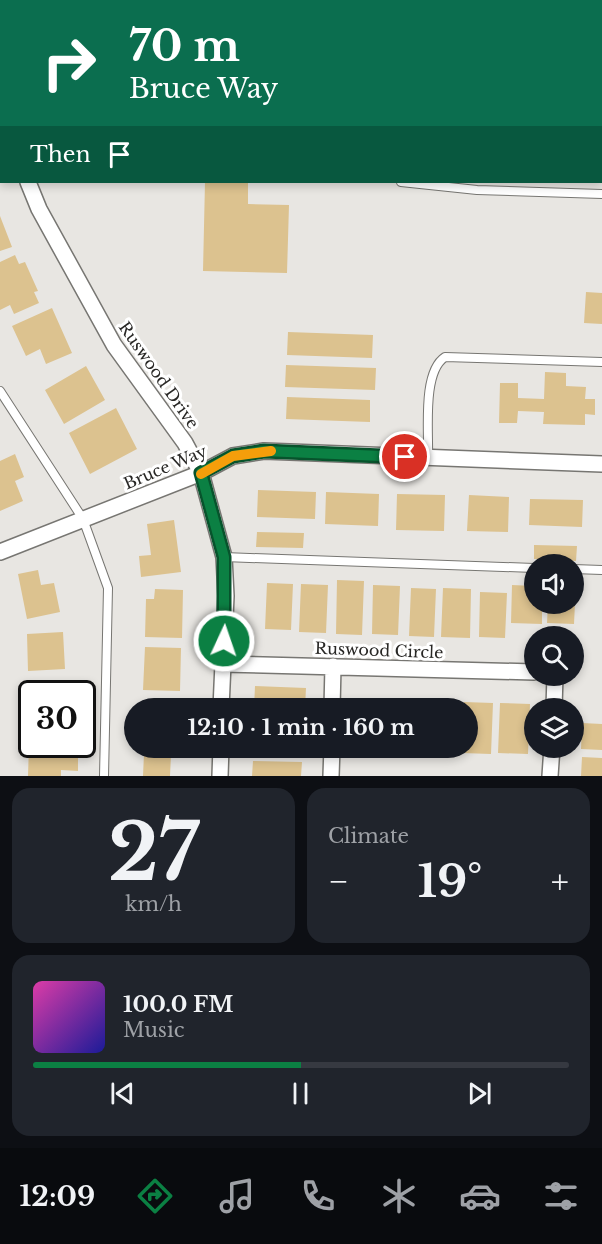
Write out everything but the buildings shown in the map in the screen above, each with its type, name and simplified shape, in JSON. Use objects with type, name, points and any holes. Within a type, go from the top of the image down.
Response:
[{"type":"street","name":"Ruswood Drive","points":[[28,183],[39,209],[114,345],[185,443],[201,473],[224,557],[226,596],[221,698]]},
{"type":"street","name":"Bruce Way","points":[[0,552],[201,473],[233,456],[264,451],[602,464]]},
{"type":"street","name":"Ruswood Circle","points":[[222,664],[524,672]]},
{"type":"street","points":[[332,698],[333,666]]},
{"type":"street","points":[[220,776],[221,758]]},
{"type":"street","points":[[331,776],[332,758]]},
{"type":"street","points":[[550,776],[551,758]]},
{"type":"lane","points":[[410,183],[477,190],[602,194]]},
{"type":"lane","points":[[428,458],[430,385],[433,370],[445,357],[602,363]]},
{"type":"lane","points":[[0,391],[83,519],[108,588],[104,776]]},
{"type":"lane","points":[[224,557],[524,567]]},
{"type":"lane","points":[[584,569],[602,570]]},
{"type":"slow traffic","points":[[201,474],[233,456],[271,451]]},
{"type":"route","points":[[224,641],[226,596],[224,557],[201,473],[233,456],[264,451],[405,457]]}]
